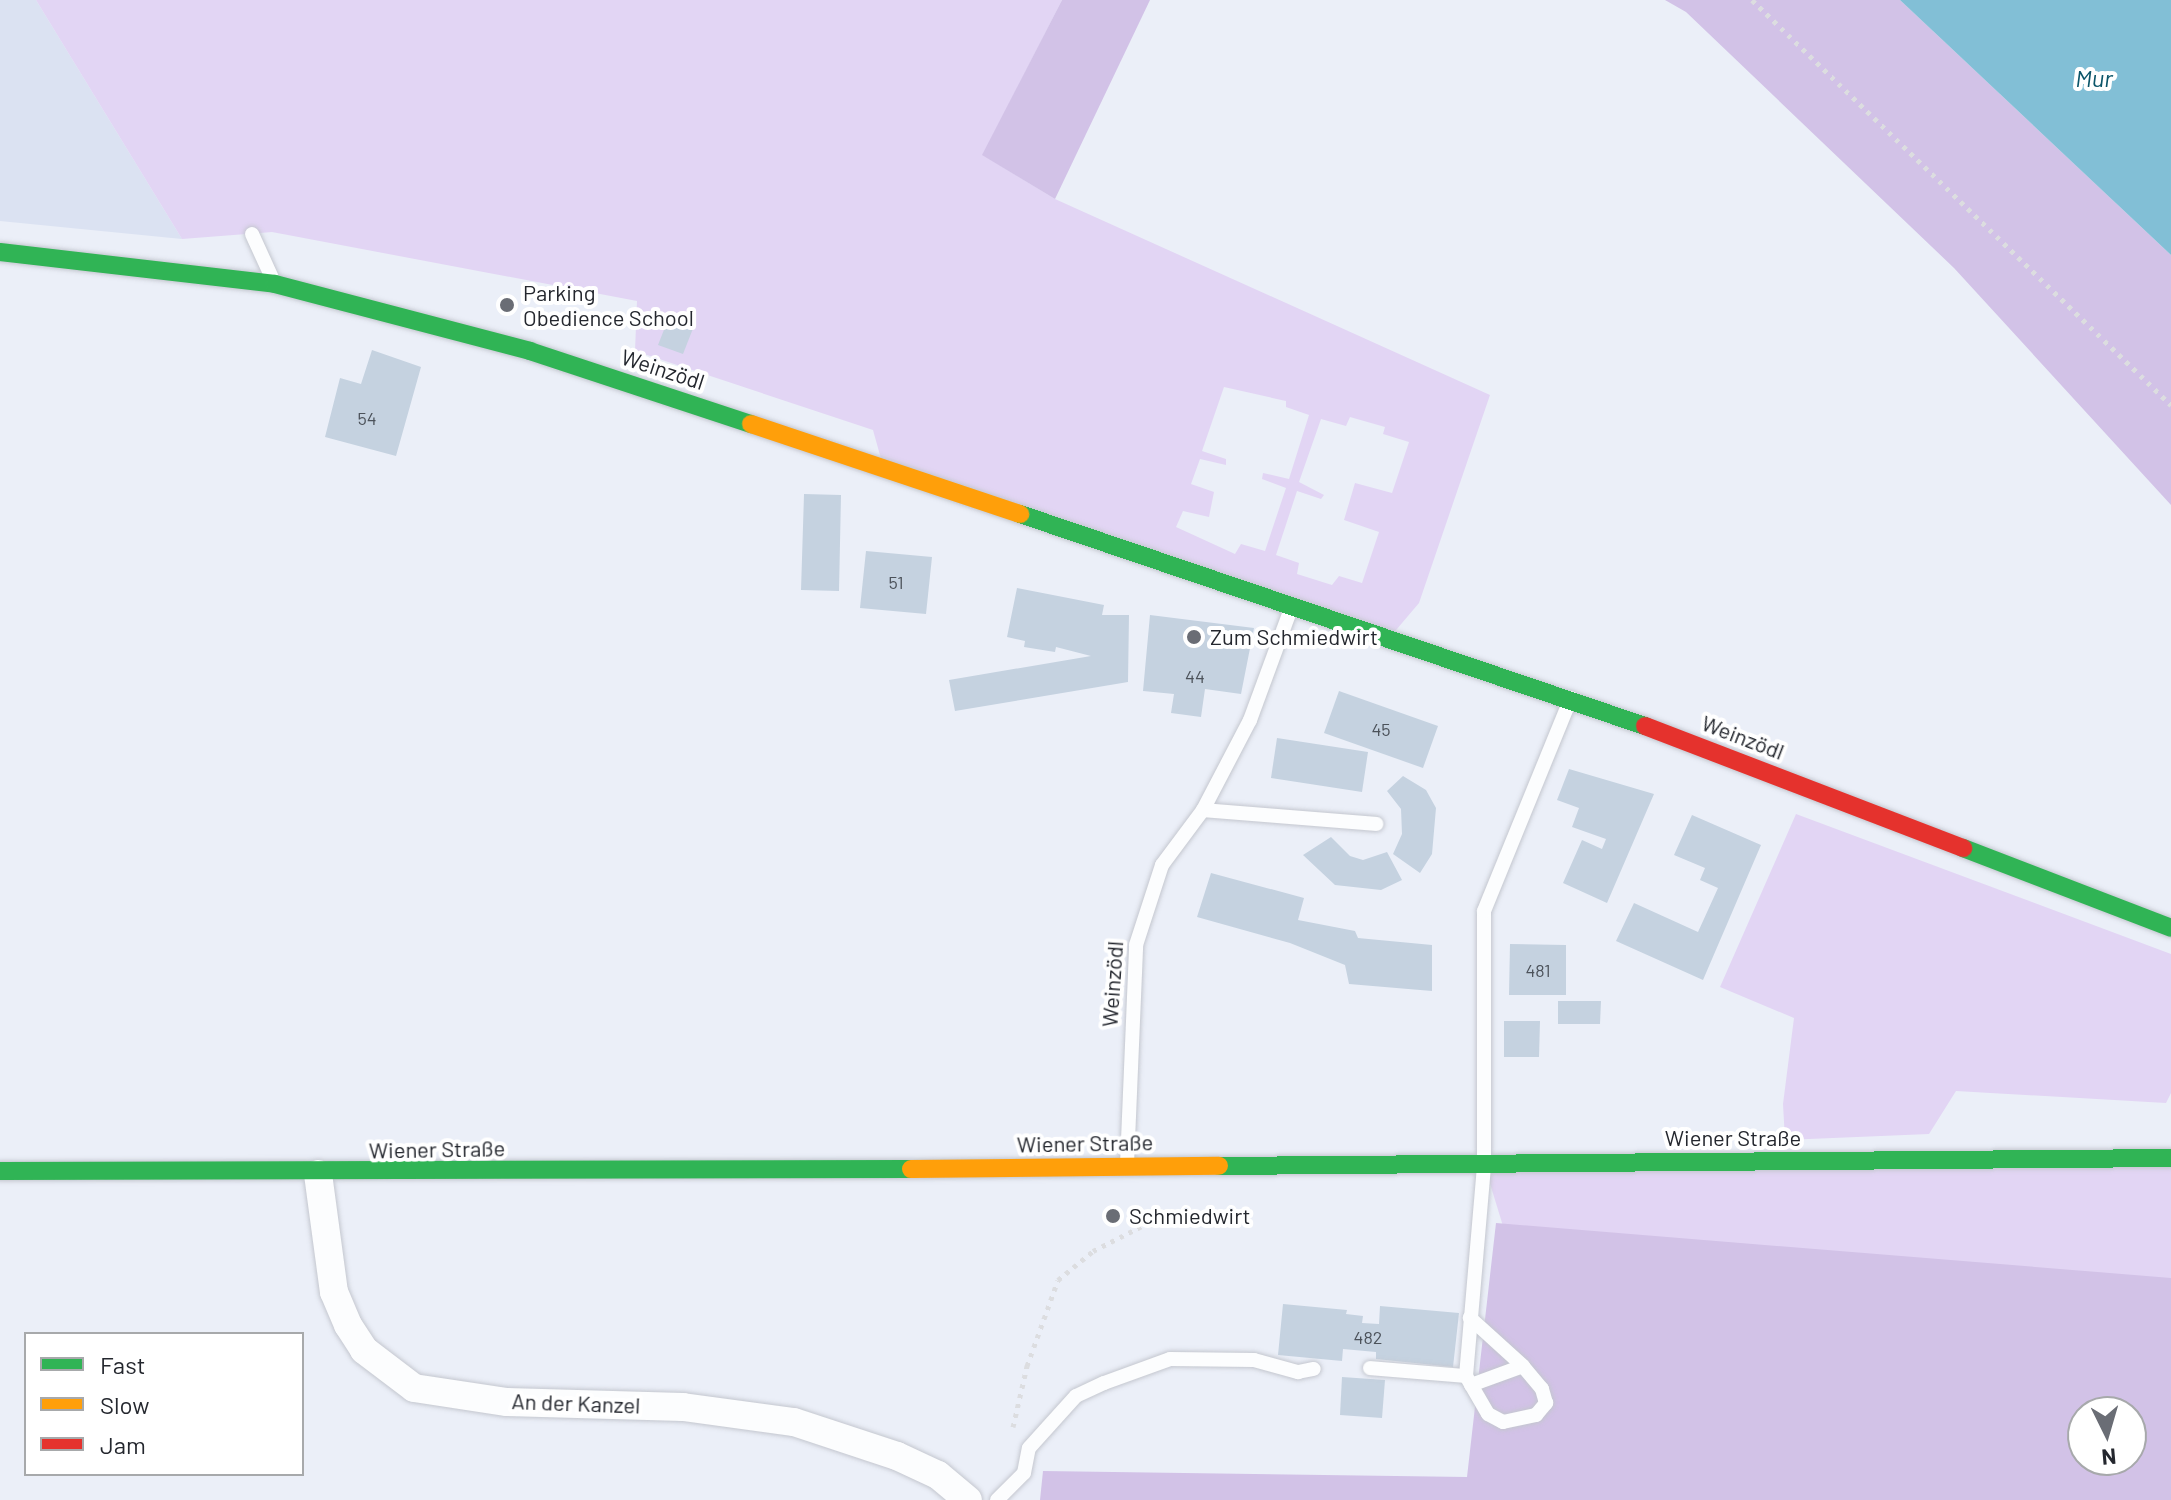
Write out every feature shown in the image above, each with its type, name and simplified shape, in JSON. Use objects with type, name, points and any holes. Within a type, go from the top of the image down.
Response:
[{"type":"street","name":"Weinzödl","points":[[0,252],[275,284],[530,351],[1294,602],[1571,697],[2171,928]]},
{"type":"street","name":"Wiener Straße","points":[[0,1171],[318,1174],[2171,1158]]},
{"type":"street","name":"An der Kanzel","points":[[318,1174],[334,1292],[348,1325],[364,1350],[414,1388],[460,1398],[683,1407],[794,1422],[897,1456],[938,1475],[968,1500]]},
{"type":"lane","points":[[252,234],[275,284]]},
{"type":"lane","name":"Weinzödl","points":[[1126,1166],[1136,945],[1162,865],[1203,810],[1250,720],[1294,602]]},
{"type":"lane","points":[[1470,1318],[1523,1366],[1542,1389],[1546,1403],[1520,1421],[1503,1422],[1488,1414],[1468,1380],[1470,1318],[1484,1164],[1484,911],[1571,697]]},
{"type":"lane","points":[[1203,810],[1376,824]]},
{"type":"lane","points":[[997,1500],[1024,1473],[1029,1448],[1076,1396],[1104,1383],[1170,1359],[1254,1360],[1298,1372],[1314,1369]]},
{"type":"lane","points":[[1370,1368],[1468,1380],[1523,1366]]},
{"type":"path","points":[[1752,0],[2171,405]]},
{"type":"path","points":[[1011,1437],[1027,1366],[1058,1280],[1093,1251],[1152,1221],[1155,1203]]},
{"type":"shaded area","points":[[0,0],[36,0],[182,239],[0,221]]},
{"type":"shaded area","points":[[36,0],[1062,0],[983,155],[1055,199],[1490,395],[1419,603],[1391,636],[883,466],[873,430],[635,351],[637,301],[272,232],[182,239]],"holes":[[[1224,387],[1286,401],[1286,407],[1309,415],[1289,479],[1263,473],[1262,479],[1286,488],[1265,551],[1241,544],[1235,554],[1176,527],[1183,511],[1209,517],[1214,492],[1191,484],[1200,459],[1226,465],[1226,459],[1202,451]],[[1350,417],[1385,427],[1383,434],[1409,442],[1392,493],[1355,483],[1344,520],[1379,532],[1362,583],[1339,576],[1332,585],[1297,574],[1299,563],[1276,555],[1297,491],[1321,499],[1324,495],[1299,482],[1321,419],[1346,426]]]},
{"type":"shaded area","points":[[1062,0],[1150,0],[1055,199],[982,155]]},
{"type":"shaded area","points":[[1665,0],[1900,0],[2171,255],[2171,505],[1954,268],[1686,12]]},
{"type":"shaded area","points":[[1796,814],[2171,954],[2171,1093],[2166,1103],[1956,1091],[1929,1134],[1785,1140],[1783,1104],[1794,1018],[1720,987]]},
{"type":"shaded area","points":[[2171,1158],[2171,1279],[1503,1226],[1484,1164]]},
{"type":"shaded area","points":[[1496,1223],[2171,1278],[2171,1500],[1040,1500],[1043,1471],[1467,1477]]},
{"type":"water","name":"Mur","points":[[1900,0],[2171,0],[2171,255]]},
{"type":"building","points":[[669,317],[694,326],[683,354],[658,345]]},
{"type":"building","points":[[372,350],[421,367],[396,456],[325,437],[340,378],[361,384]]},
{"type":"building","points":[[804,494],[841,495],[839,591],[801,590]]},
{"type":"building","points":[[866,551],[932,557],[926,614],[860,608]]},
{"type":"building","points":[[1017,588],[1104,605],[1102,615],[1129,615],[1128,682],[955,711],[949,680],[1091,656],[1056,647],[1055,652],[1024,647],[1025,641],[1007,637]]},
{"type":"building","points":[[1150,615],[1254,628],[1241,694],[1205,689],[1201,717],[1171,713],[1174,694],[1143,691]]},
{"type":"building","points":[[1339,691],[1438,726],[1423,768],[1324,733]]},
{"type":"building","points":[[1277,738],[1368,752],[1362,792],[1271,778]]},
{"type":"building","points":[[1569,769],[1654,794],[1607,903],[1563,883],[1582,840],[1602,849],[1606,839],[1572,827],[1579,808],[1557,800]]},
{"type":"building","points":[[1403,776],[1426,790],[1436,808],[1432,854],[1420,873],[1393,854],[1402,834],[1401,809],[1387,791]]},
{"type":"building","points":[[1692,815],[1761,845],[1703,980],[1616,941],[1634,903],[1698,932],[1718,888],[1700,880],[1705,868],[1674,855]]},
{"type":"building","points":[[1331,837],[1350,856],[1363,860],[1387,852],[1402,880],[1381,890],[1335,885],[1303,855]]},
{"type":"building","points":[[1211,873],[1304,898],[1298,920],[1355,931],[1358,938],[1432,945],[1432,991],[1349,984],[1345,965],[1290,943],[1197,917]]},
{"type":"building","points":[[1510,944],[1566,945],[1566,995],[1509,995]]},
{"type":"building","points":[[1558,1001],[1601,1001],[1600,1024],[1558,1024]]},
{"type":"building","points":[[1504,1021],[1540,1021],[1539,1057],[1504,1057]]},
{"type":"building","points":[[1283,1304],[1347,1310],[1346,1314],[1363,1316],[1362,1323],[1379,1324],[1380,1306],[1459,1313],[1453,1367],[1376,1359],[1376,1352],[1343,1349],[1342,1361],[1278,1355]]},
{"type":"building","points":[[1342,1377],[1385,1380],[1382,1418],[1340,1415]]},
{"type":"traffic: fast","points":[[0,252],[275,284],[530,351],[751,424]]},
{"type":"traffic: fast","points":[[1020,514],[1645,726]]},
{"type":"traffic: fast","points":[[1963,848],[2171,928]]},
{"type":"traffic: fast","points":[[1219,1166],[2171,1158]]},
{"type":"traffic: fast","points":[[0,1171],[911,1169]]},
{"type":"traffic: slow","points":[[751,424],[1020,514]]},
{"type":"traffic: slow","points":[[911,1169],[1219,1166]]},
{"type":"traffic: jam","points":[[1645,726],[1963,848]]},
{"type":"place","name":"Parking Obedience School","points":[[507,305]]},
{"type":"place","name":"Zum Schmiedwirt","points":[[1194,637]]},
{"type":"place","name":"Schmiedwirt","points":[[1113,1216]]}]
